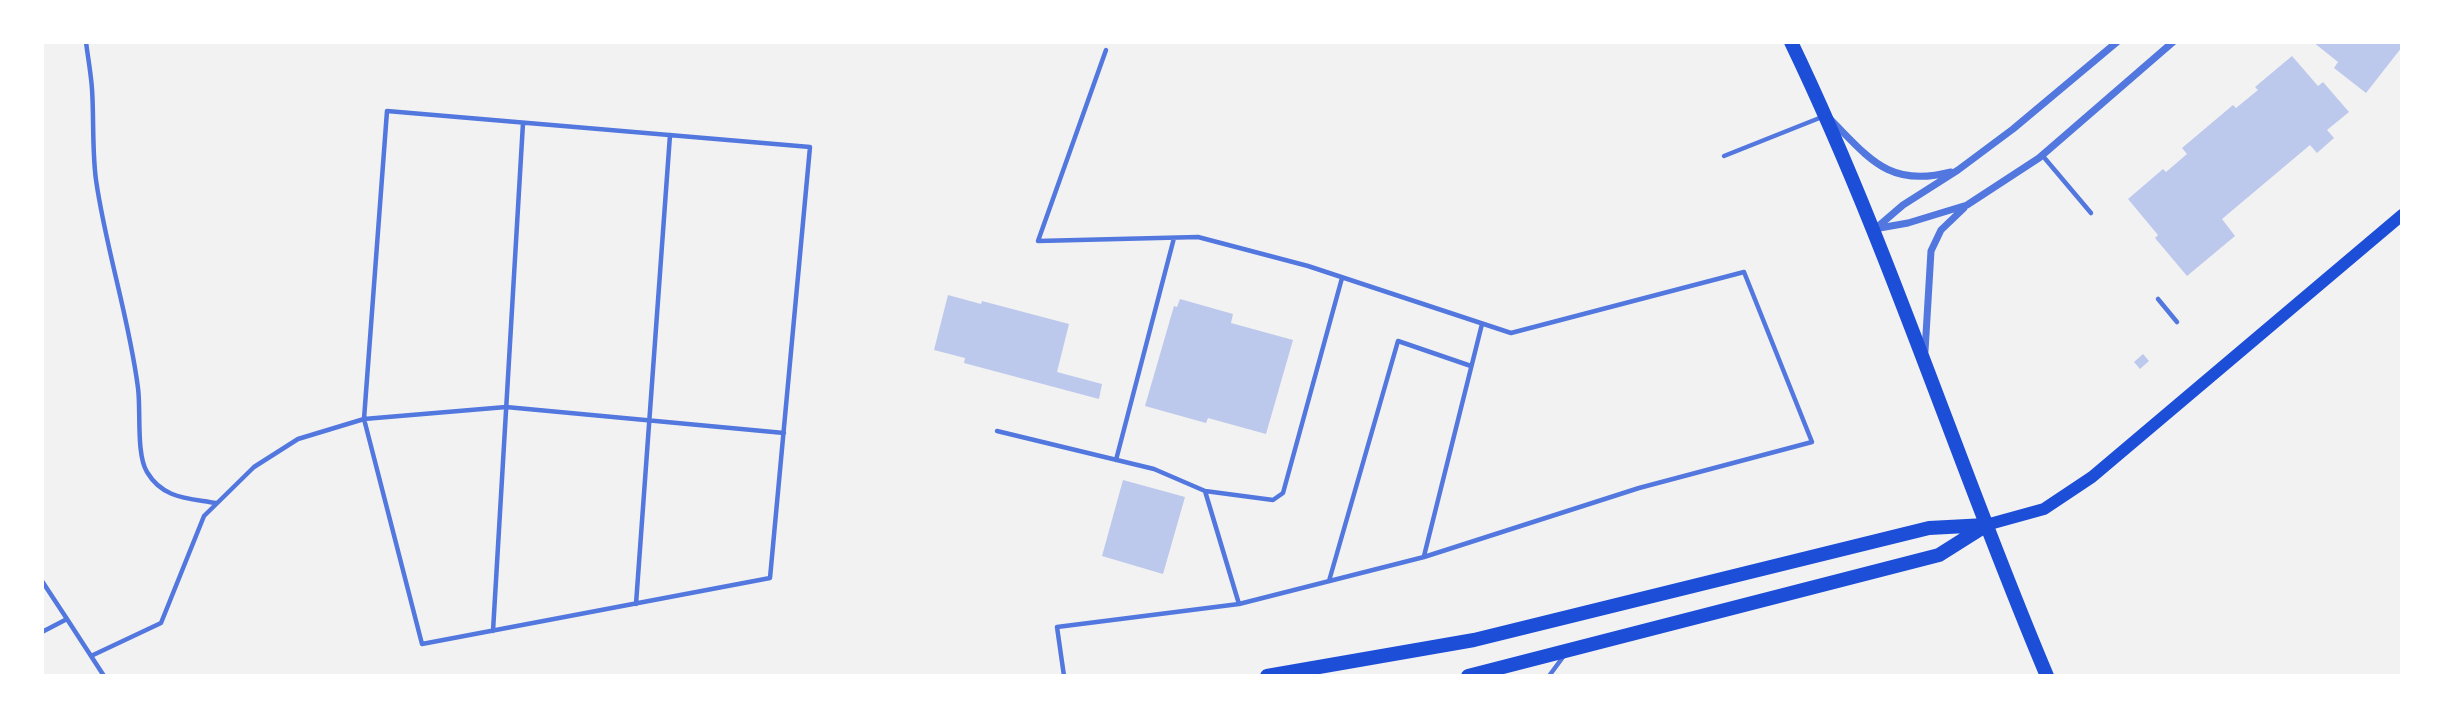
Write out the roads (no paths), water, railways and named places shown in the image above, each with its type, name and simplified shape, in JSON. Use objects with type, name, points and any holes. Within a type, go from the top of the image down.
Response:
[{"type":"main road","points":[[1791,42],[1826,115],[1874,229],[2046,676]]},
{"type":"main road","points":[[1267,676],[1474,640],[1929,528],[1986,525],[2044,509],[2092,477],[2402,215]]},
{"type":"main road","points":[[1468,676],[1939,555],[1986,525]]},
{"type":"street","points":[[1874,229],[1903,205],[1958,170],[2013,129],[2118,42]]},
{"type":"street","points":[[1924,358],[1927,277],[1931,251],[1941,230],[1967,205],[2042,155],[2173,42]]},
{"type":"street","points":[[1826,115],[1874,163],[1885,170],[1919,177],[1958,170]]},
{"type":"street","points":[[1874,229],[1908,223],[1967,205]]},
{"type":"lane","points":[[86,42],[92,86],[96,178],[129,331],[145,470],[161,490],[180,497],[217,503]]},
{"type":"lane","points":[[1064,676],[1057,627],[1239,604],[1424,556],[1639,488],[1812,442],[1744,272],[1511,333],[1342,277],[1198,237],[1038,241],[1106,50]]},
{"type":"lane","points":[[387,111],[523,123],[810,147],[770,578],[422,644],[364,419],[387,111]]},
{"type":"lane","points":[[1724,156],[1826,115]]},
{"type":"lane","points":[[493,631],[523,123]]},
{"type":"lane","points":[[636,604],[670,135]]},
{"type":"lane","points":[[2042,155],[2091,213]]},
{"type":"lane","points":[[1116,460],[1174,238]]},
{"type":"lane","points":[[997,431],[1154,469],[1205,491],[1273,500],[1283,493],[1342,277]]},
{"type":"lane","points":[[2158,299],[2176,322]]},
{"type":"lane","points":[[1424,556],[1482,324]]},
{"type":"lane","points":[[1329,581],[1398,341],[1471,366]]},
{"type":"lane","points":[[91,656],[161,623],[204,516],[254,467],[298,439],[364,419],[506,407],[784,433]]},
{"type":"lane","points":[[1205,491],[1239,604]]},
{"type":"lane","points":[[42,581],[104,676]]},
{"type":"lane","points":[[42,632],[67,619]]},
{"type":"lane","points":[[1549,676],[1566,652]]}]
